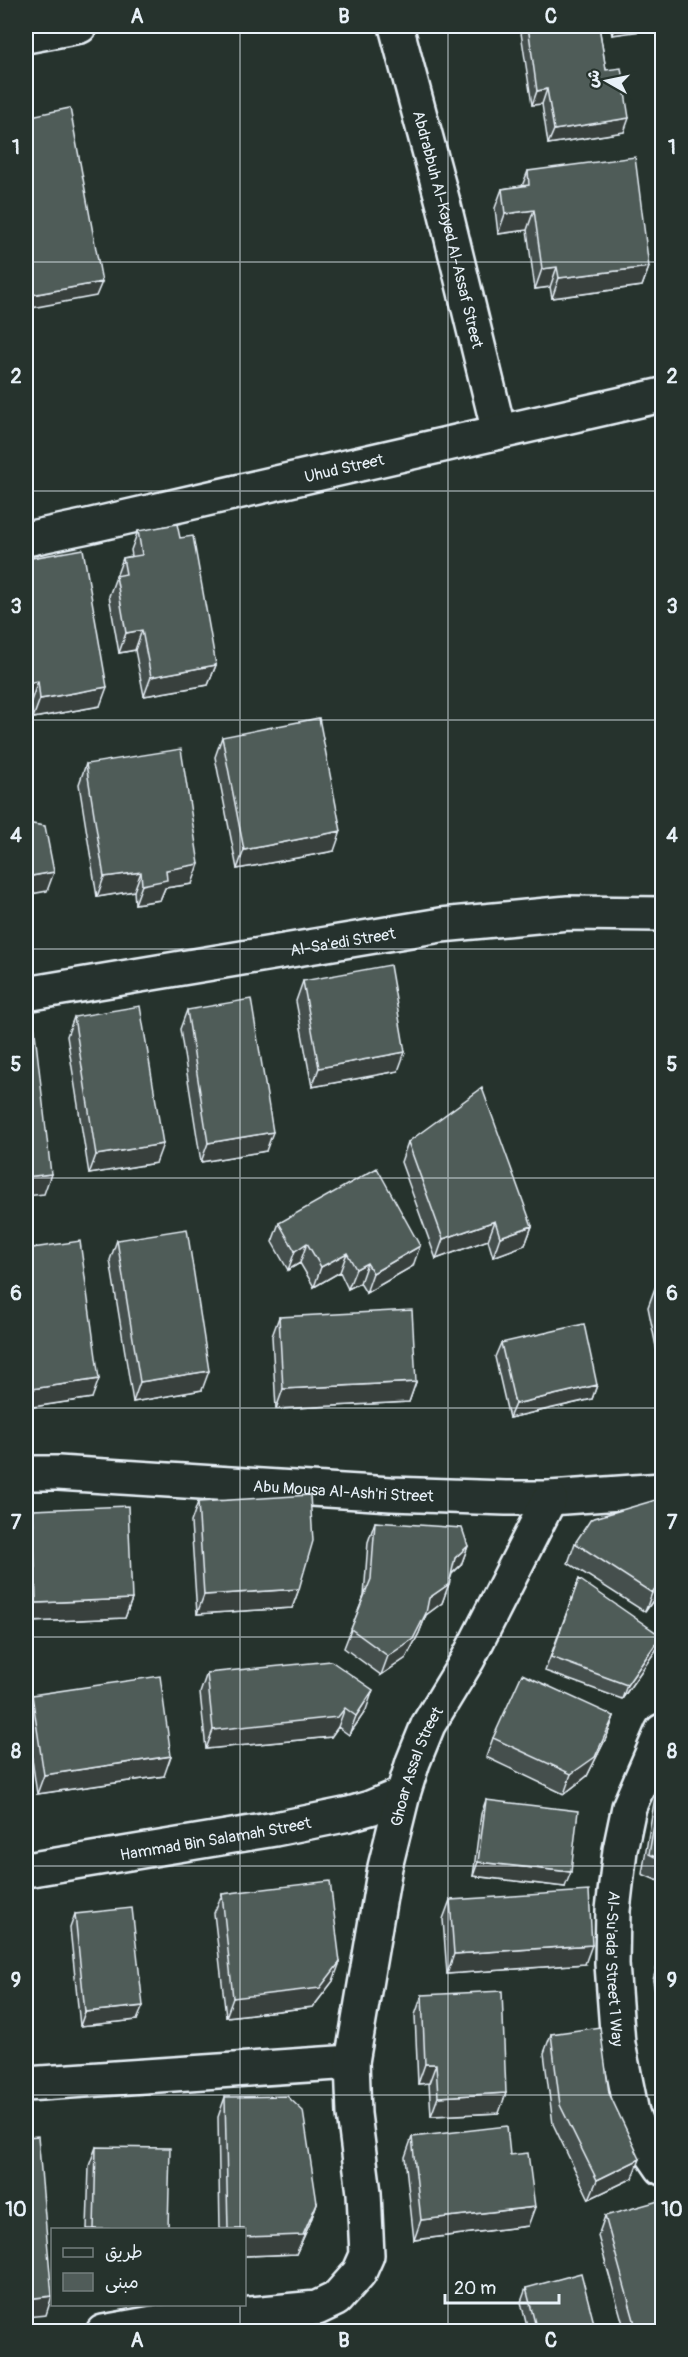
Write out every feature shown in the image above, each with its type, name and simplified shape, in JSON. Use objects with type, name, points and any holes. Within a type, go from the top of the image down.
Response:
[{"type":"street","points":[[26,36],[80,26]]},
{"type":"street","name":"Abdrabbuh Al-Kayed Al-Assaf Street","points":[[396,26],[444,206],[500,432]]},
{"type":"street","name":"Uhud Street","points":[[26,539],[663,395]]},
{"type":"street","name":"Al-Sa'edi Street","points":[[26,994],[441,925],[568,913],[663,915]]},
{"type":"street","name":"Abu Mousa Al-Ash'ri Street","points":[[26,1473],[58,1473],[391,1494],[550,1498],[663,1490]]},
{"type":"street","name":"Ghoar Assal Street","points":[[103,2331],[153,2323],[317,2308],[336,2299],[359,2273],[367,2255],[364,2193],[354,2114],[352,2062],[385,1867],[403,1794],[428,1725],[468,1659],[550,1498]]},
{"type":"street","name":"Al-Su'ada' Street 1 Way","points":[[663,1731],[629,1807],[624,1828],[614,1911],[612,1964],[618,2044],[632,2113],[642,2139],[663,2168]]},
{"type":"street","name":"Hammad Bin Salamah Street","points":[[26,1870],[275,1829],[349,1814],[403,1794]]},
{"type":"street","points":[[26,2084],[352,2062]]},
{"type":"building","points":[[528,26],[599,26],[606,70],[621,68],[629,118],[554,130],[547,89],[537,91]]},
{"type":"building","points":[[70,108],[102,282],[26,296],[26,117]]},
{"type":"building","points":[[635,157],[649,267],[559,278],[557,267],[542,269],[534,210],[505,214],[502,189],[529,185],[528,171]]},
{"type":"building","points":[[177,524],[180,538],[193,536],[216,665],[151,677],[142,630],[126,633],[116,576],[126,574],[123,558],[142,555],[138,531]]},
{"type":"building","points":[[83,549],[107,687],[40,699],[38,681],[26,683],[26,559]]},
{"type":"building","points":[[319,718],[341,831],[244,850],[222,737]]},
{"type":"building","points":[[181,749],[199,864],[166,870],[167,880],[142,885],[141,872],[104,877],[86,764]]},
{"type":"building","points":[[26,823],[45,826],[54,872],[26,877]]},
{"type":"building","points":[[390,965],[405,1052],[319,1068],[303,981]]},
{"type":"building","points":[[251,999],[273,1132],[208,1143],[187,1010]]},
{"type":"building","points":[[140,1006],[163,1144],[96,1155],[74,1017]]},
{"type":"building","points":[[34,1024],[51,1174],[26,1177],[26,1027]]},
{"type":"building","points":[[482,1088],[532,1226],[500,1237],[495,1221],[443,1239],[408,1142]]},
{"type":"building","points":[[377,1168],[420,1246],[373,1273],[367,1263],[356,1269],[347,1253],[321,1267],[307,1243],[295,1251],[279,1223]]},
{"type":"building","points":[[187,1229],[209,1371],[140,1382],[117,1240]]},
{"type":"building","points":[[80,1241],[99,1379],[32,1389],[26,1343],[26,1249]]},
{"type":"building","points":[[663,1286],[663,1326],[655,1288]]},
{"type":"building","points":[[412,1310],[416,1382],[283,1389],[279,1317]]},
{"type":"building","points":[[584,1324],[597,1385],[515,1404],[501,1343]]},
{"type":"building","points":[[310,1495],[313,1541],[299,1589],[204,1595],[198,1502]]},
{"type":"building","points":[[659,1499],[663,1500],[663,1577],[652,1593],[575,1543],[591,1519]]},
{"type":"building","points":[[128,1506],[132,1599],[36,1603],[33,1510]]},
{"type":"building","points":[[375,1522],[462,1528],[468,1546],[455,1558],[449,1584],[429,1598],[426,1613],[413,1639],[388,1656],[351,1629],[371,1579]]},
{"type":"building","points":[[579,1579],[661,1636],[627,1685],[551,1657]]},
{"type":"building","points":[[331,1661],[373,1690],[356,1716],[345,1708],[338,1717],[213,1730],[207,1673]]},
{"type":"building","points":[[522,1674],[614,1716],[595,1757],[571,1774],[493,1738]]},
{"type":"building","points":[[160,1676],[171,1756],[44,1775],[32,1695]]},
{"type":"building","points":[[663,1778],[663,1861],[649,1854]]},
{"type":"building","points":[[486,1800],[578,1811],[571,1872],[478,1862]]},
{"type":"building","points":[[330,1881],[340,1962],[320,1988],[233,1998],[222,1894]]},
{"type":"building","points":[[589,1891],[592,1945],[454,1954],[450,1900]]},
{"type":"building","points":[[132,1908],[143,2006],[85,2012],[75,1914]]},
{"type":"building","points":[[502,1991],[506,2093],[438,2097],[436,2064],[425,2064],[422,1995]]},
{"type":"building","points":[[600,2027],[609,2093],[640,2159],[597,2180],[560,2105],[551,2034]]},
{"type":"building","points":[[287,2096],[303,2111],[317,2203],[303,2235],[246,2237],[246,2228],[228,2228],[225,2097]]},
{"type":"building","points":[[507,2126],[510,2155],[528,2153],[535,2207],[421,2220],[412,2137]]},
{"type":"building","points":[[38,2136],[51,2296],[26,2299],[26,2137]]},
{"type":"building","points":[[96,2147],[170,2148],[168,2228],[94,2228]]},
{"type":"building","points":[[662,2200],[663,2331],[637,2331],[605,2216]]},
{"type":"building","points":[[581,2273],[596,2331],[537,2331],[526,2288]]}]
